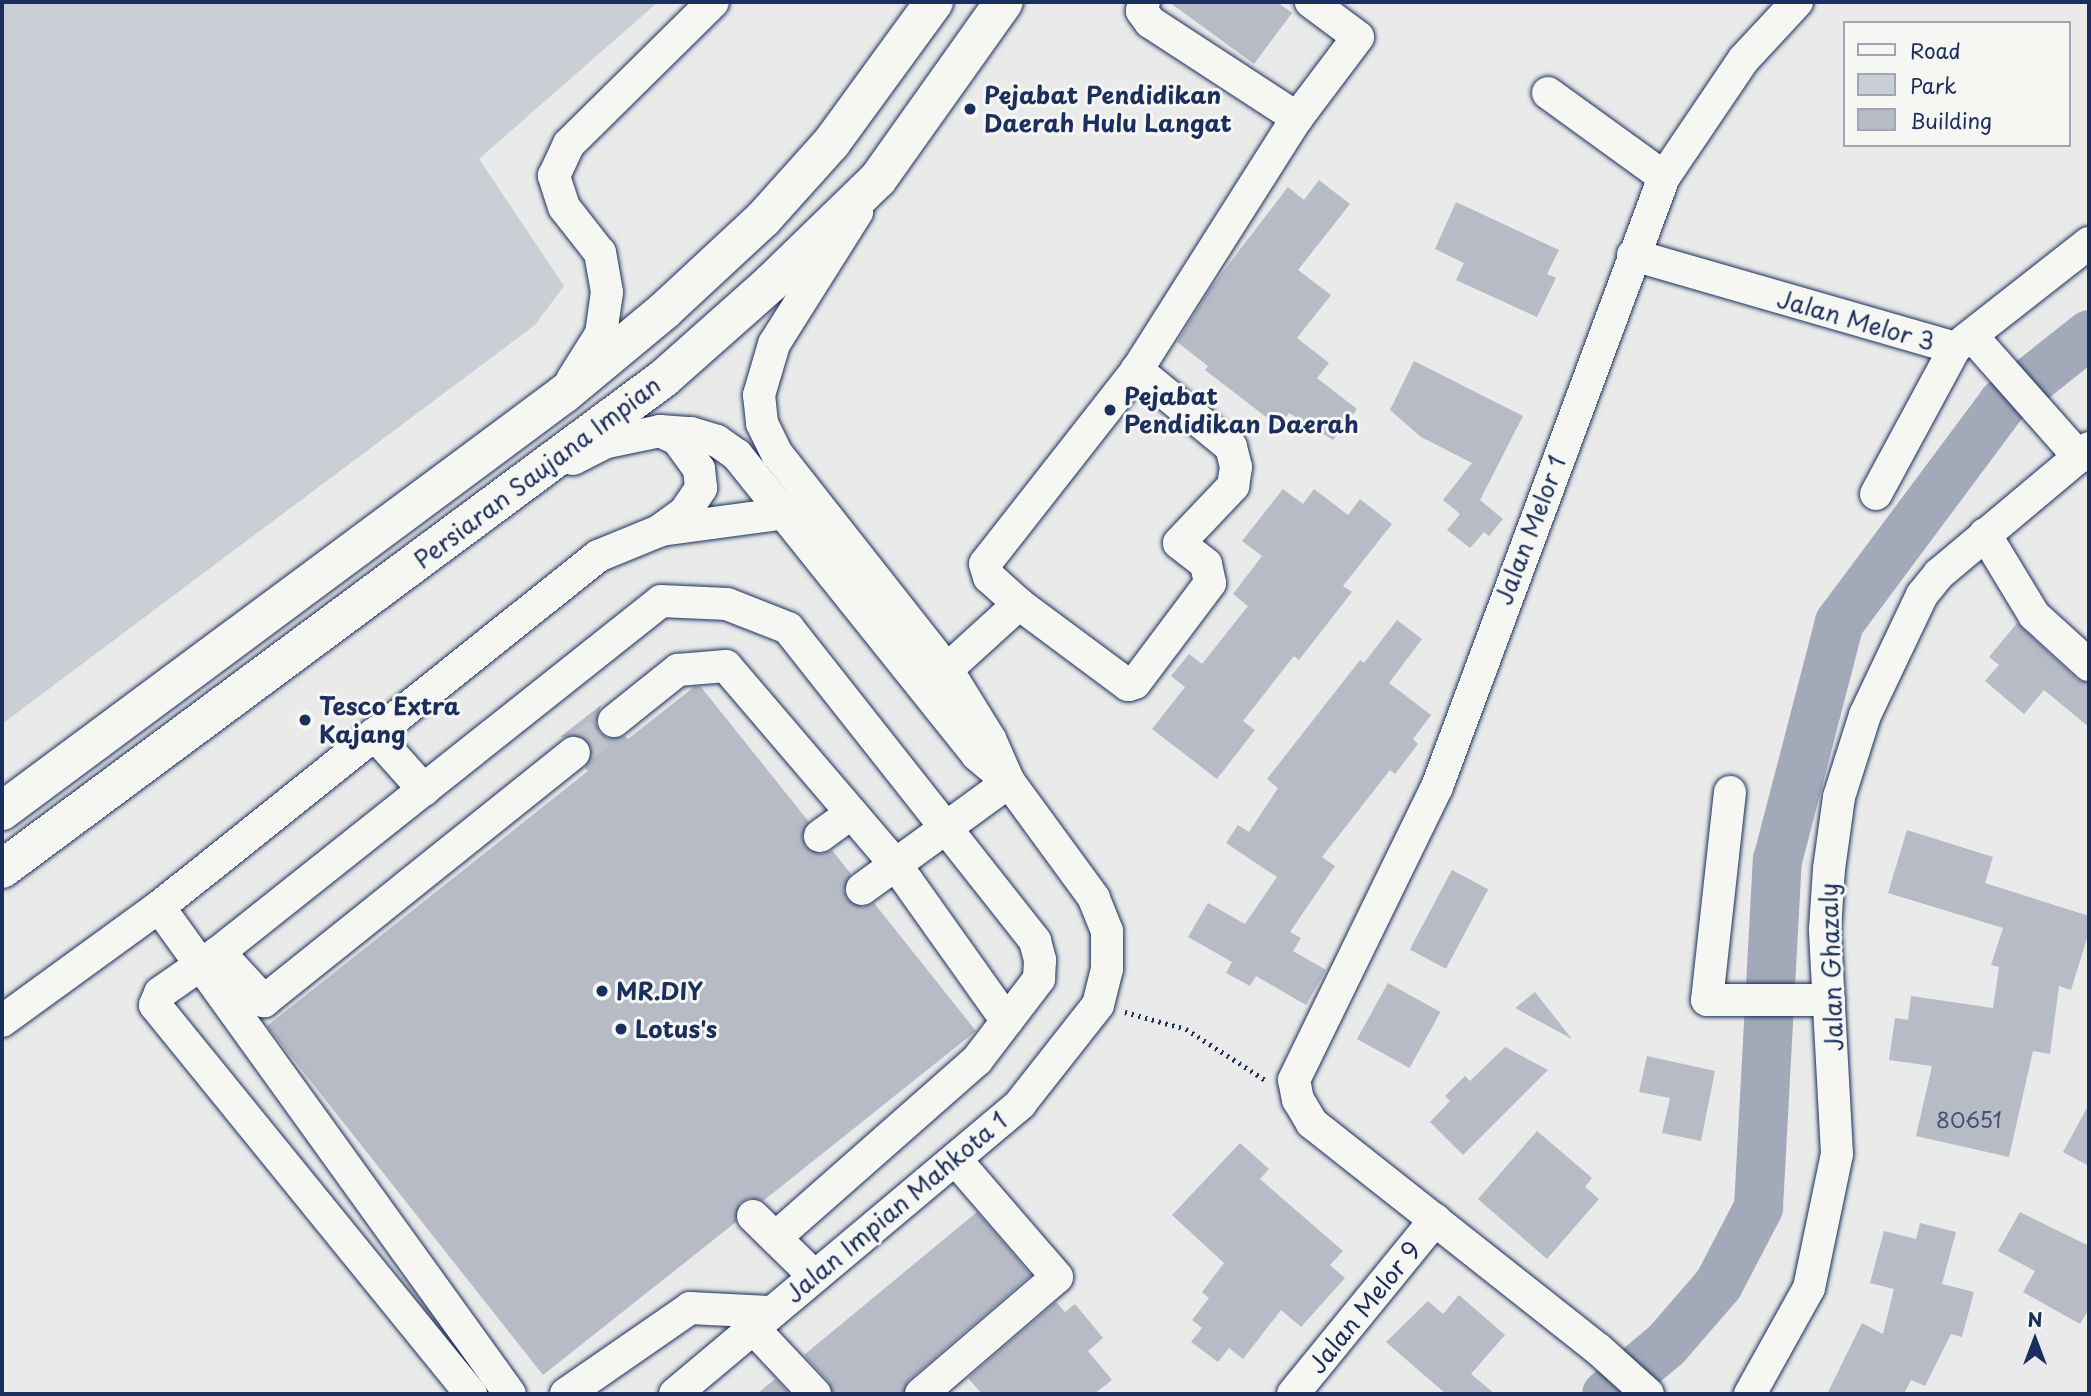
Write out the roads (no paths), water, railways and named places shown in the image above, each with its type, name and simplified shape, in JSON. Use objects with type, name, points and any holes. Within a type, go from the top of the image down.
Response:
[{"type":"highway","name":"Persiaran Saujana Impian","points":[[2,811],[564,394],[665,310],[763,219],[832,142],[934,2]]},
{"type":"highway","name":"Persiaran Saujana Impian","points":[[2,869],[524,484],[664,377],[771,283],[878,179],[1003,2]]},
{"type":"street","points":[[564,394],[601,334],[607,292],[600,253],[565,206],[554,176],[569,144],[713,2]]},
{"type":"street","points":[[1144,2],[1142,11],[1150,22],[1297,118]]},
{"type":"street","points":[[1137,370],[1231,447],[1236,467],[1233,486],[1179,543],[1206,564],[1210,583],[1135,683],[1128,685],[1019,604],[989,577],[985,564],[992,549],[1137,370],[1297,118],[1358,37],[1311,2]]},
{"type":"street","name":"Jalan Melor 1","points":[[1436,1220],[1312,1123],[1296,1090],[1437,787],[1664,177],[1744,59],[1797,2]]},
{"type":"street","points":[[1548,93],[1664,177]]},
{"type":"street","points":[[799,505],[762,423],[759,395],[764,367],[878,179]]},
{"type":"street","name":"Jalan Melor 3","points":[[1633,255],[1971,345],[2089,243]]},
{"type":"street","points":[[1876,494],[1971,345],[2054,430],[2084,453]]},
{"type":"street","points":[[524,484],[607,442],[660,431],[717,442],[799,505]]},
{"type":"street","points":[[659,531],[685,512],[701,488],[691,453],[660,431]]},
{"type":"street","name":"Jalan Ghazaly","points":[[1751,1394],[1809,1288],[1822,1241],[1837,1154],[1829,1000],[1829,869],[1839,797],[1865,715],[1922,595],[1985,534],[2084,453]]},
{"type":"street","points":[[2,1021],[159,907],[597,556],[659,531],[799,505]]},
{"type":"street","name":"Jalan Impian Mahkota 1","points":[[675,1394],[813,1275],[957,1161],[1020,1104],[1097,1004],[1107,969],[1107,931],[1098,909],[1009,782],[976,755],[937,680],[799,505]]},
{"type":"street","points":[[1985,534],[2034,615],[2089,665]]},
{"type":"street","points":[[471,1394],[160,1016],[155,1005],[160,993],[209,959],[661,601],[727,604],[788,628],[1035,941],[1039,979],[977,1060],[765,1226],[813,1275]]},
{"type":"street","points":[[937,680],[1019,604]]},
{"type":"street","points":[[614,721],[678,670],[726,666],[896,865],[1007,1021]]},
{"type":"street","points":[[374,734],[424,790]]},
{"type":"street","points":[[209,959],[264,1000],[574,753]]},
{"type":"street","points":[[862,889],[1009,782]]},
{"type":"street","points":[[1730,792],[1707,1000],[1829,1000]]},
{"type":"street","points":[[820,836],[852,813]]},
{"type":"street","points":[[159,907],[209,959],[510,1394]]},
{"type":"street","points":[[921,1394],[1057,1277],[957,1161]]},
{"type":"street","points":[[1436,1220],[1598,1349],[1647,1394]]},
{"type":"street","name":"Jalan Melor 9","points":[[1293,1394],[1436,1220]]},
{"type":"street","points":[[566,1394],[690,1308],[760,1320],[815,1394]]},
{"type":"waterway","points":[[1606,1394],[1666,1344],[1718,1284],[1758,1207],[1777,860],[1839,622],[2002,403],[2089,334]]},
{"type":"tunnel","points":[[574,753],[614,721]]},
{"type":"place","name":"Pejabat Pendidikan Daerah Hulu Langat","points":[[970,109]]},
{"type":"place","name":"Pejabat Pendidikan Daerah","points":[[1110,410]]},
{"type":"place","name":"Tesco Extra Kajang","points":[[305,720]]},
{"type":"place","name":"MR.DIY","points":[[602,991]]},
{"type":"place","name":"Lotus's","points":[[621,1029]]}]
